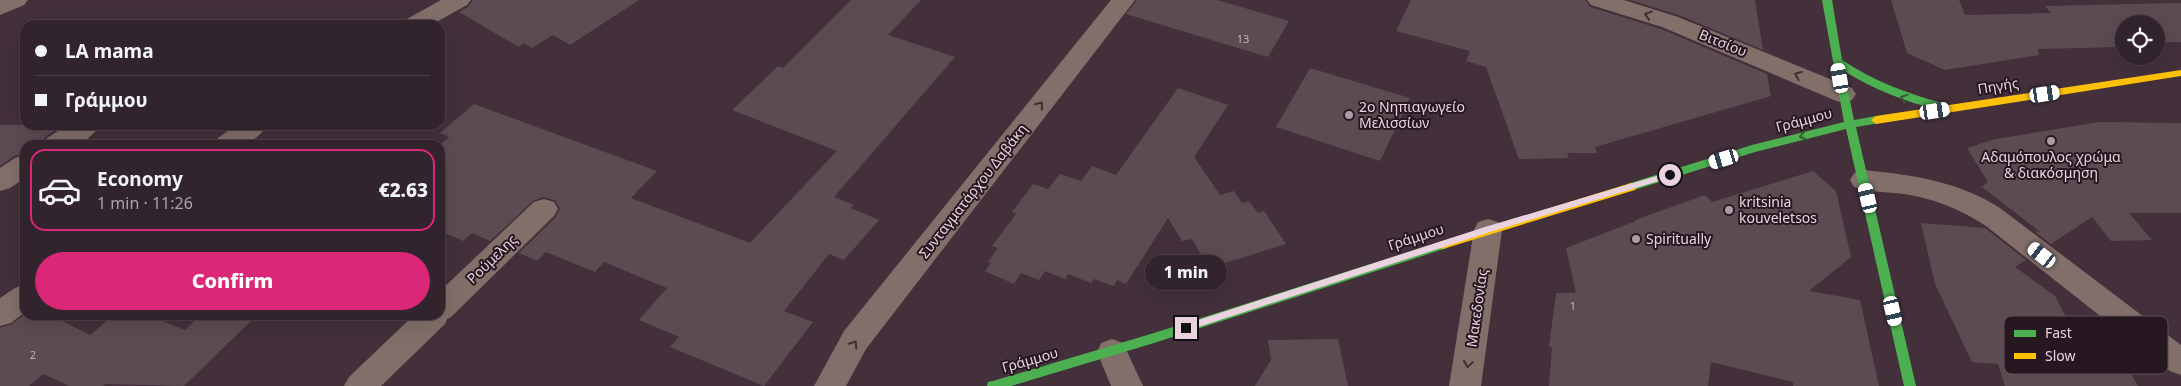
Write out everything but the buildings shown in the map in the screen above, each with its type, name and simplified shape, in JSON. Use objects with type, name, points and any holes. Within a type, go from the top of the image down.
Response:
[{"type":"street","points":[[0,8],[16,0]]},
{"type":"street","points":[[422,20],[459,0]]},
{"type":"street","name":"Συνταγματάρχου Δαβάκη","points":[[830,386],[855,340],[1123,0]]},
{"type":"street","name":"Βιτσίου","points":[[1599,0],[1670,22],[1843,94]]},
{"type":"street","points":[[1827,0],[1843,94],[1910,386]]},
{"type":"street","points":[[1838,62],[1862,79],[1887,92],[1917,103],[1952,109]]},
{"type":"street","name":"Πηγής","points":[[1850,124],[2181,73]]},
{"type":"street","name":"Γράμμου","points":[[993,386],[1112,352],[1488,230],[1796,137],[1850,124]]},
{"type":"street","points":[[64,140],[79,130]]},
{"type":"street","points":[[234,140],[247,130]]},
{"type":"street","points":[[0,181],[20,168]]},
{"type":"street","points":[[1864,180],[1925,188],[1949,194],[1973,204],[1996,219],[2121,316]]},
{"type":"street","name":"Ρούμελης","points":[[445,304],[544,209]]},
{"type":"street","name":"Μακεδονίας","points":[[1465,386],[1488,230]]},
{"type":"street","points":[[0,314],[20,300]]},
{"type":"street","points":[[360,386],[429,320]]},
{"type":"street","points":[[1112,352],[1127,386]]},
{"type":"street","points":[[2168,352],[2181,362]]},
{"type":"traffic: fast","points":[[1827,0],[1843,94],[1910,386]]},
{"type":"traffic: fast","points":[[1838,62],[1886,89],[1911,99],[1938,106]]},
{"type":"traffic: fast","points":[[1631,187],[1783,140],[1876,120]]},
{"type":"traffic: fast","points":[[993,386],[1154,338],[1443,245]]},
{"type":"traffic: slow","points":[[1876,120],[2181,73]]},
{"type":"traffic: slow","points":[[1443,245],[1631,187]]},
{"type":"place","name":"2ο Νηπιαγωγείο Μελισσίων","points":[[1349,115]]},
{"type":"place","name":"Αδαμόπουλος χρώμα & διακόσμηση","points":[[2051,141]]},
{"type":"place","name":"kritsinia kouveletsos","points":[[1729,210]]},
{"type":"place","name":"Spiritually","points":[[1636,239]]},
{"type":"route","points":[[1186,328],[1488,230],[1670,175]]}]
